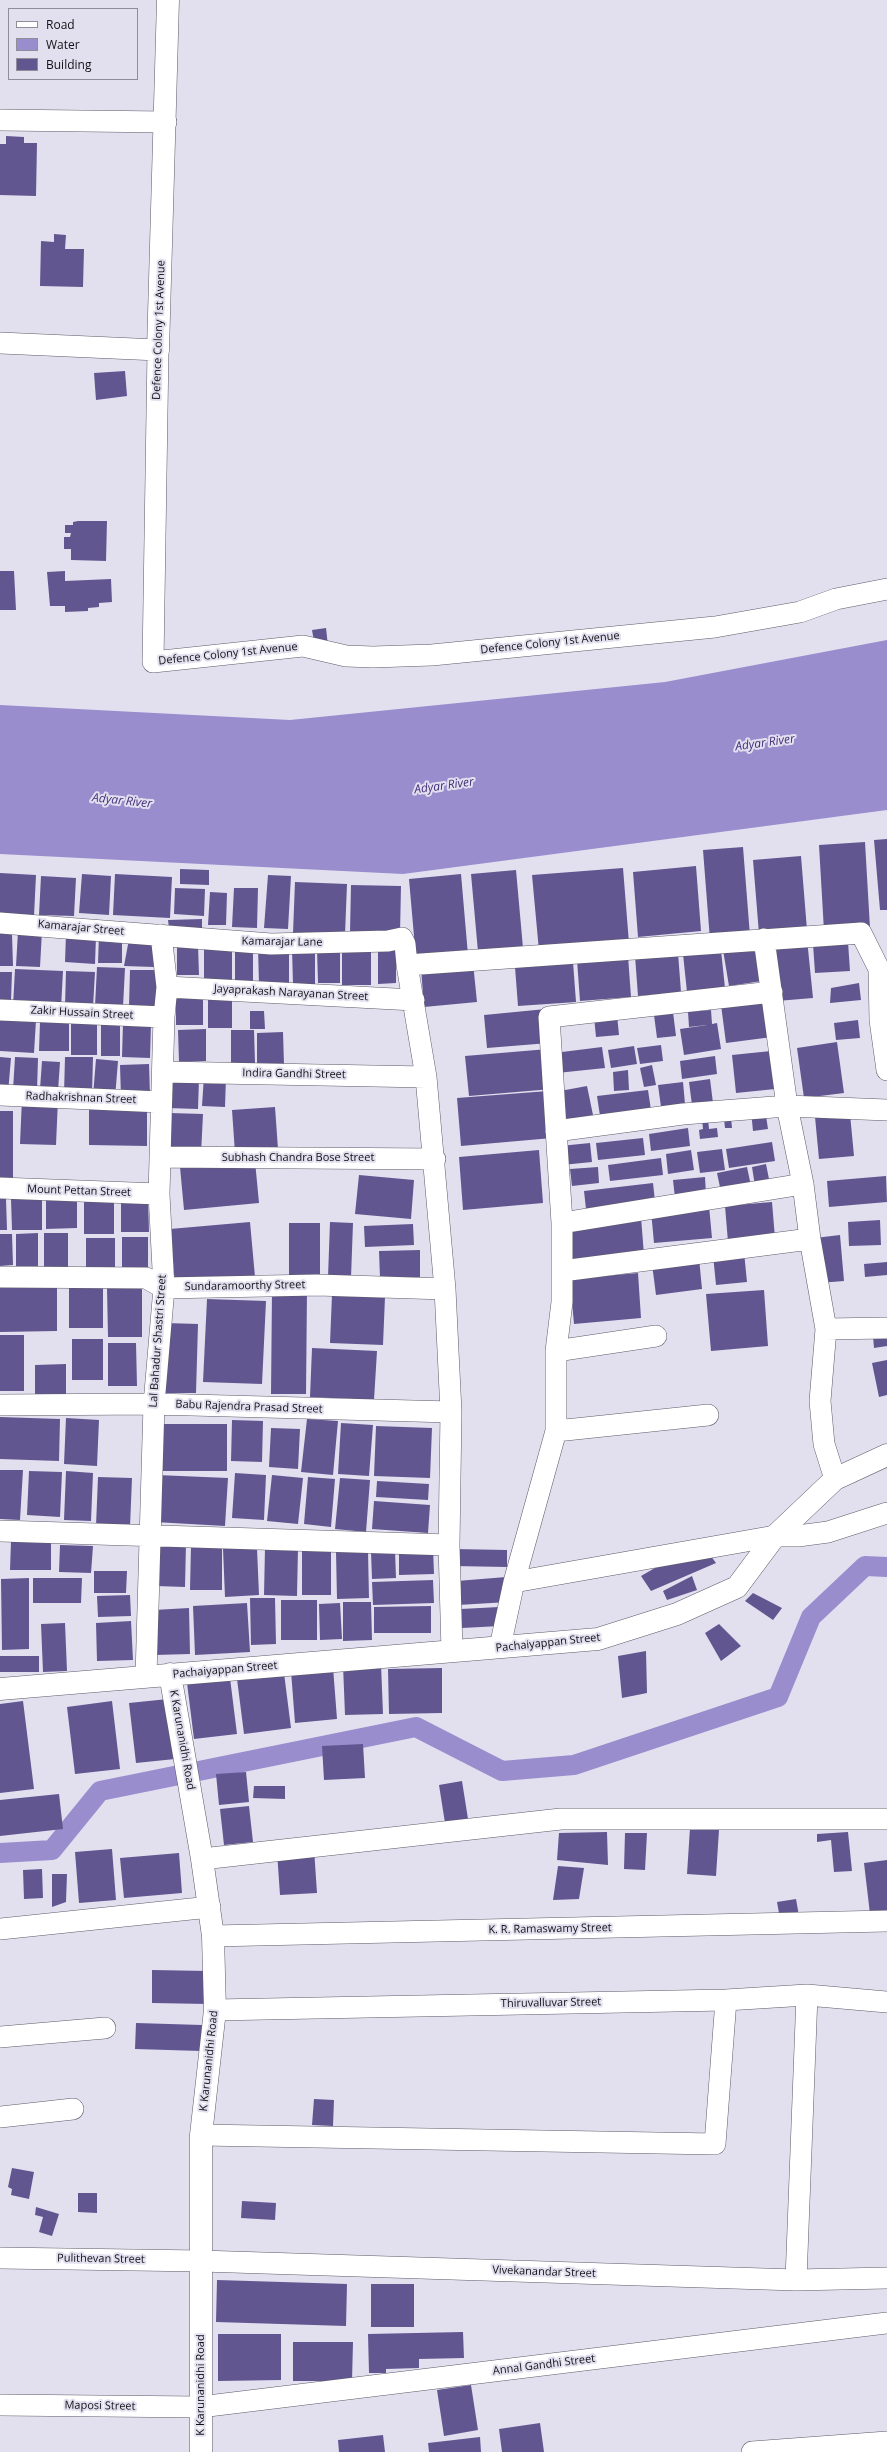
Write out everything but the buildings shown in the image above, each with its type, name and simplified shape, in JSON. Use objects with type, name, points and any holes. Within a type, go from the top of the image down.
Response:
[{"type":"street","name":"Defence Colony 1st Avenue","points":[[168,0],[166,122],[158,350],[153,662],[303,646],[346,656],[374,657],[432,655],[715,627],[800,612],[836,600],[887,589]]},
{"type":"street","points":[[0,120],[166,122]]},
{"type":"street","points":[[0,343],[158,350]]},
{"type":"street","name":"Kamarajar Street","points":[[0,923],[161,935]]},
{"type":"street","points":[[452,1651],[449,1545],[451,1412],[445,1289],[435,1159],[426,1077],[407,965],[861,933],[879,969],[880,1020],[887,1070]]},
{"type":"street","name":"Kamarajar Lane","points":[[161,935],[271,944],[388,941],[402,938],[405,944],[407,965]]},
{"type":"street","name":"Lal Bahadur Shastri Street","points":[[146,1676],[152,1536],[154,1404],[164,1288],[159,1194],[164,1017],[167,987],[161,935]]},
{"type":"street","points":[[764,939],[787,1106],[803,1184],[810,1239],[826,1329],[820,1401],[824,1444],[835,1479]]},
{"type":"street","name":"Jayaprakash Narayanan Street","points":[[167,987],[414,1000]]},
{"type":"street","points":[[500,1647],[514,1582],[556,1431],[556,1350],[562,1302],[562,1223],[549,1017],[772,992]]},
{"type":"street","name":"Zakir Hussain Street","points":[[0,1010],[164,1017]]},
{"type":"street","name":"Indira Gandhi Street","points":[[163,1072],[426,1077]]},
{"type":"street","name":"Radhakrishnan Street","points":[[0,1095],[161,1102]]},
{"type":"street","points":[[556,1131],[683,1114],[787,1106],[887,1110]]},
{"type":"street","name":"Subhash Chandra Bose Street","points":[[161,1157],[435,1159]]},
{"type":"street","points":[[562,1223],[803,1184]]},
{"type":"street","name":"Mount Pettan Street","points":[[0,1188],[159,1194]]},
{"type":"street","points":[[562,1271],[810,1239]]},
{"type":"street","points":[[0,1277],[146,1278],[164,1288]]},
{"type":"street","name":"Sundaramoorthy Street","points":[[164,1288],[317,1285],[445,1289]]},
{"type":"street","points":[[826,1329],[887,1328]]},
{"type":"street","points":[[556,1350],[656,1336]]},
{"type":"street","name":"Babu Rajendra Prasad Street","points":[[0,1405],[154,1404],[451,1412]]},
{"type":"street","points":[[556,1431],[708,1415]]},
{"type":"street","name":"Pachaiyappan Street","points":[[0,1689],[598,1639],[677,1614],[737,1587],[775,1536],[835,1479],[887,1455]]},
{"type":"street","points":[[514,1582],[775,1536],[798,1536],[828,1532],[887,1513]]},
{"type":"street","points":[[0,1531],[449,1545]]},
{"type":"street","name":"K Karunanidhi Road","points":[[170,1674],[210,1907],[213,1936],[215,2010],[201,2135],[201,2452]]},
{"type":"street","points":[[202,1859],[561,1819],[887,1819]]},
{"type":"street","points":[[0,1929],[210,1907]]},
{"type":"street","name":"K. R. Ramaswamy Street","points":[[213,1936],[887,1921]]},
{"type":"street","points":[[796,2280],[807,1996]]},
{"type":"street","name":"Thiruvalluvar Street","points":[[215,2010],[726,2000],[807,1996],[887,2002]]},
{"type":"street","points":[[201,2135],[715,2144],[726,2000]]},
{"type":"street","points":[[0,2037],[105,2028]]},
{"type":"street","points":[[0,2117],[73,2110]]},
{"type":"street","name":"Pulithevan Street","points":[[0,2258],[201,2261]]},
{"type":"street","name":"Vivekanandar Street","points":[[201,2261],[796,2280],[887,2278]]},
{"type":"street","name":"Annal Gandhi Street","points":[[200,2407],[887,2323]]},
{"type":"street","name":"Maposi Street","points":[[0,2405],[200,2407]]},
{"type":"street","points":[[752,2452],[887,2442]]},
{"type":"water","name":"Adyar River","points":[[887,640],[887,810],[403,874],[0,854],[0,705],[290,720],[665,682]]},
{"type":"waterway","points":[[0,1853],[52,1850],[100,1791],[416,1727],[502,1771],[574,1765],[778,1697],[811,1617],[865,1566],[887,1567]]}]
